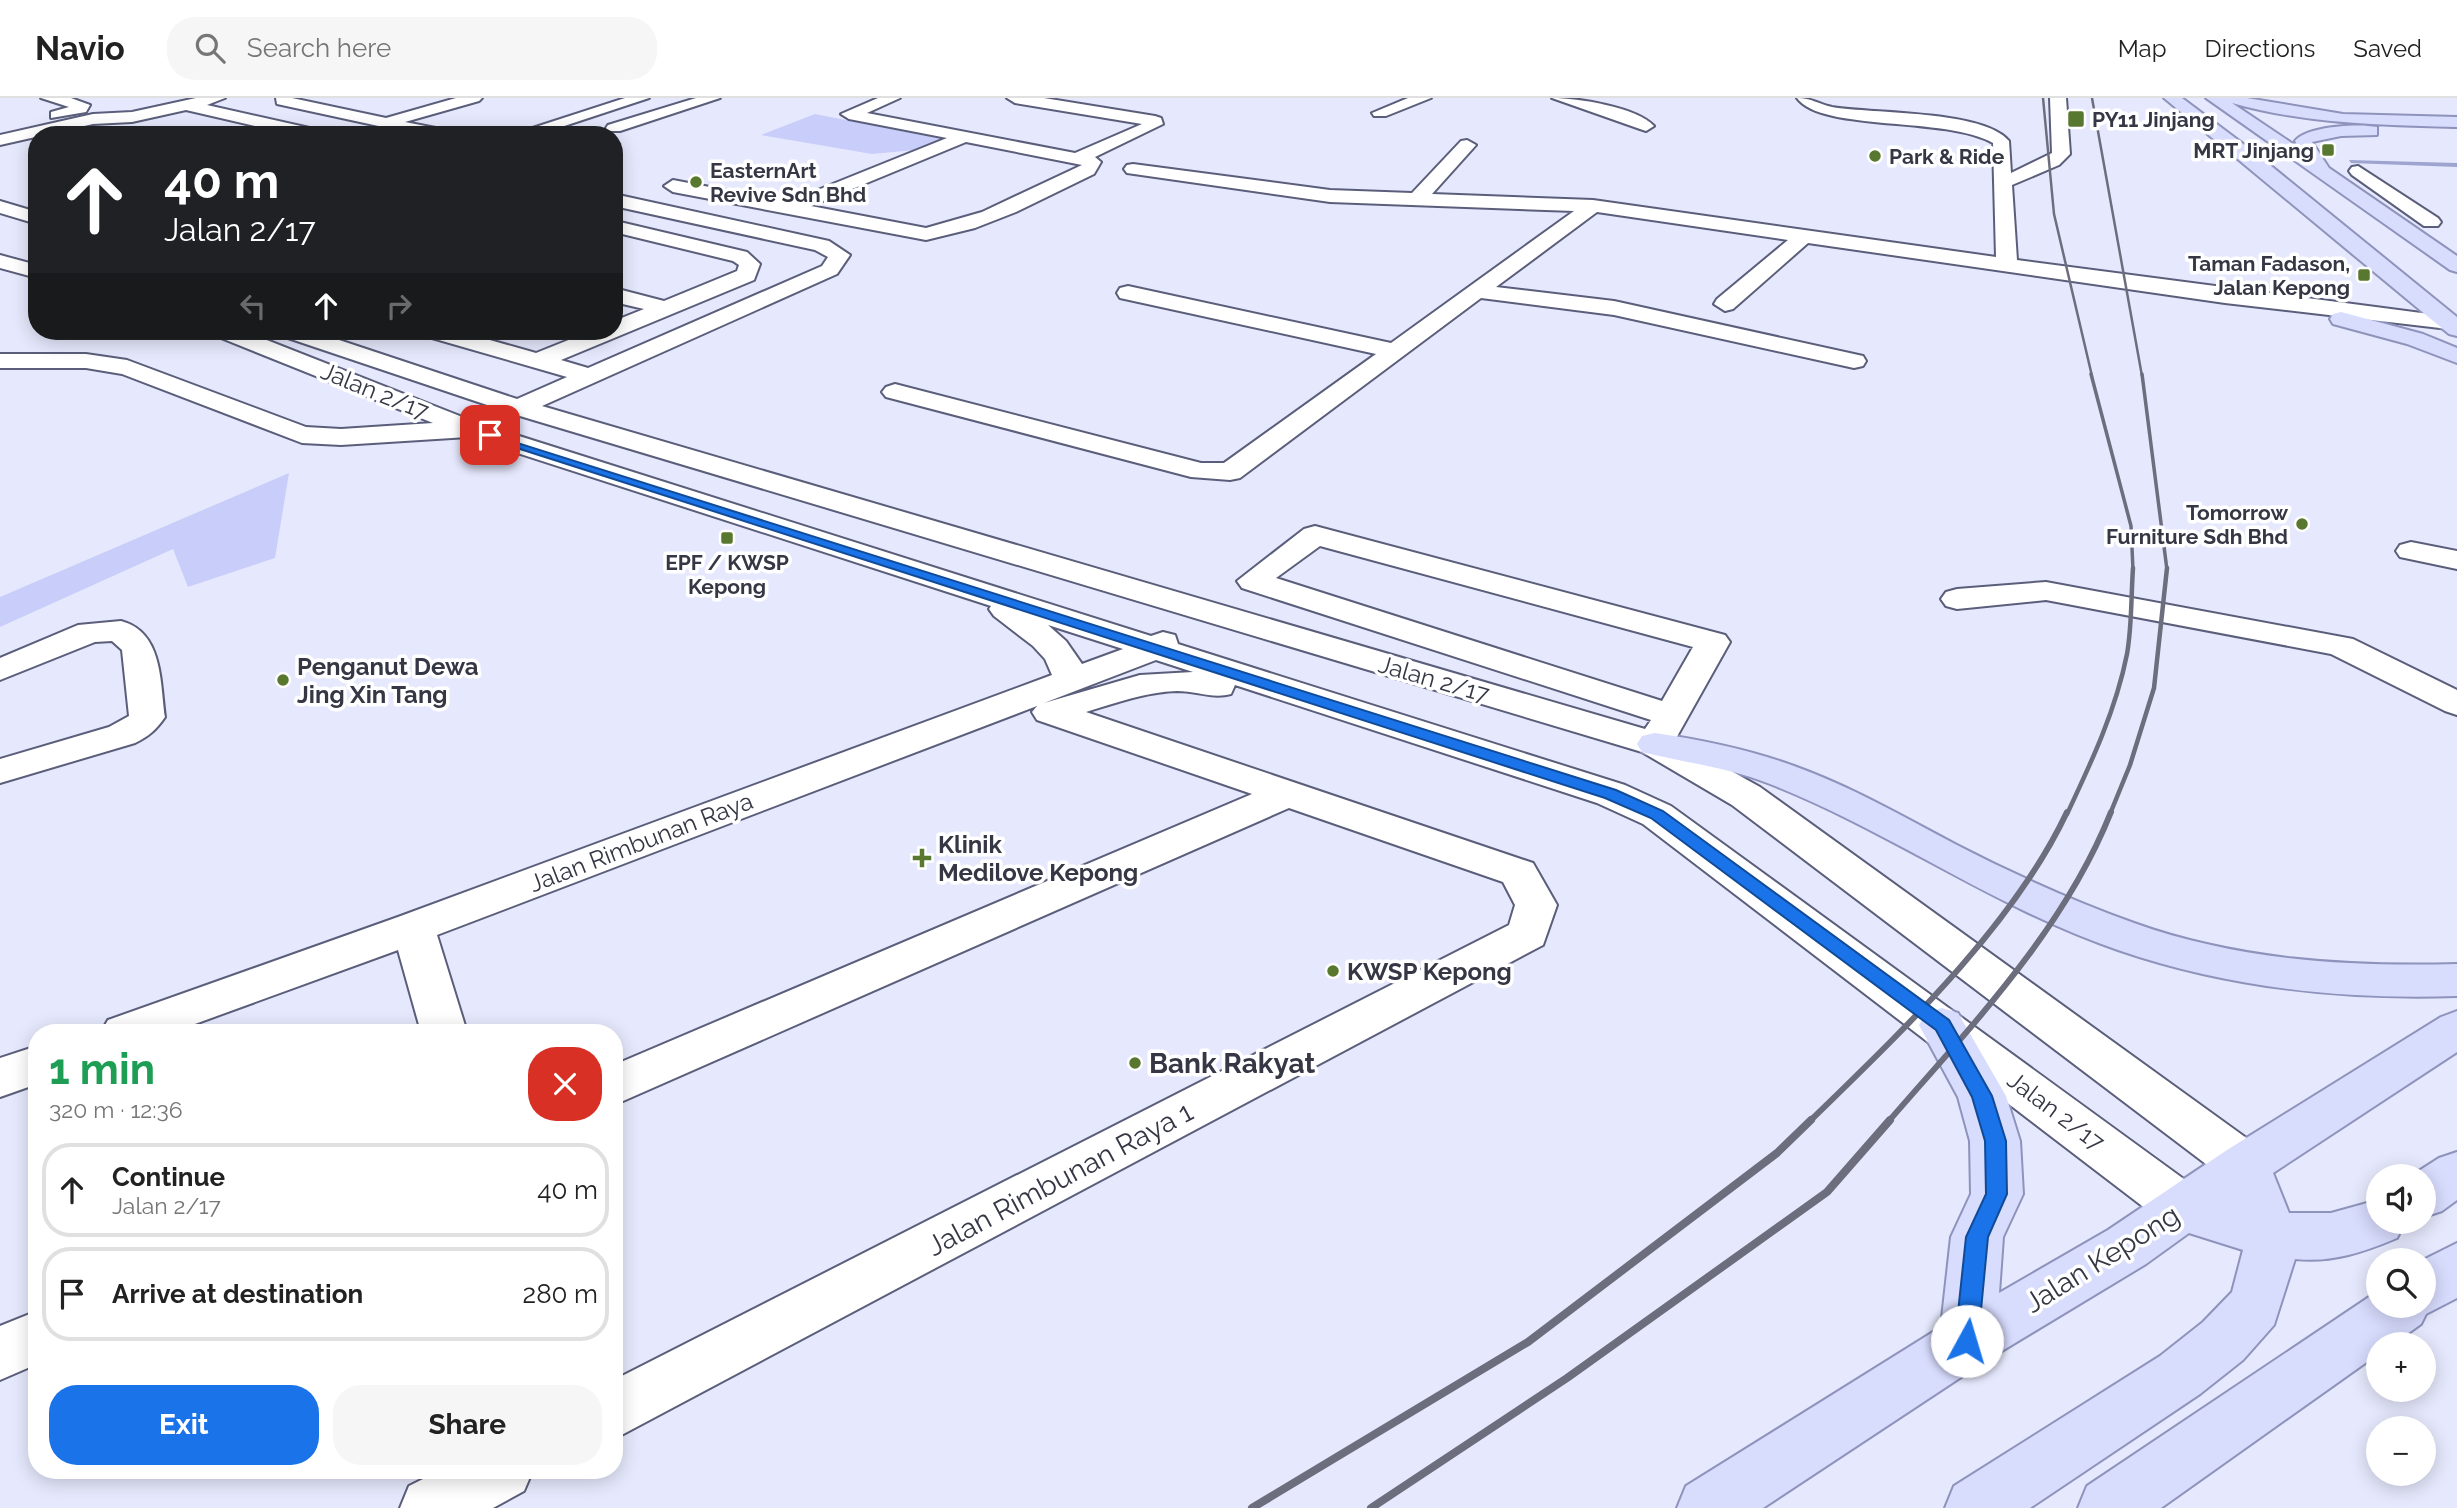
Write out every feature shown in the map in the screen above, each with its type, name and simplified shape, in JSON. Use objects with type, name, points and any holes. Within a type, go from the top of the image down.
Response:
[{"type":"main road","points":[[2172,98],[2456,329]]},
{"type":"main road","points":[[2214,98],[2326,176],[2396,219],[2457,266]]},
{"type":"main road","points":[[2230,98],[2266,108],[2342,119]]},
{"type":"main road","points":[[2201,119],[2457,122]]},
{"type":"main road","points":[[2248,120],[2371,131]]},
{"type":"main road","points":[[2428,269],[2359,212],[2326,176],[2303,141],[2306,138],[2341,131],[2457,133]]},
{"type":"main road","points":[[2336,313],[2394,306],[2406,298],[2401,284]]},
{"type":"main road","points":[[2336,313],[2457,356]]},
{"type":"main road","points":[[1662,729],[1815,789],[2005,886],[2134,940],[2231,964],[2306,975],[2394,983],[2457,980]]},
{"type":"main road","points":[[1942,1025],[1982,1096],[1995,1141],[1997,1194],[1977,1237],[1967,1341]]},
{"type":"main road","name":"Jalan Kepong","points":[[1708,1508],[1967,1341],[2127,1247],[2245,1165],[2457,1028]]},
{"type":"main road","points":[[1976,1508],[2180,1375],[2223,1341],[2255,1307],[2267,1269],[2272,1236],[2245,1165]]},
{"type":"main road","points":[[2436,1187],[2457,1173]]},
{"type":"main road","points":[[2185,1209],[2272,1236],[2316,1236],[2366,1228]]},
{"type":"main road","points":[[2436,1282],[2457,1267]]},
{"type":"main road","points":[[2109,1508],[2385,1318]]},
{"type":"street","points":[[0,128],[68,113],[82,105],[49,98]]},
{"type":"street","points":[[154,98],[278,126]]},
{"type":"street","points":[[63,126],[93,119],[132,117],[217,98]]},
{"type":"street","points":[[284,98],[283,101],[403,126]]},
{"type":"street","points":[[370,126],[474,98]]},
{"type":"street","points":[[549,126],[641,98]]},
{"type":"street","points":[[621,126],[712,98]]},
{"type":"street","points":[[652,182],[910,233],[948,230],[1088,170],[1092,162],[849,114],[892,98]]},
{"type":"street","points":[[1016,98],[1155,121],[1155,124],[1077,159]]},
{"type":"street","points":[[1380,113],[1423,98]]},
{"type":"street","points":[[1560,98],[1598,107],[1646,126]]},
{"type":"street","points":[[1805,98],[1810,105],[1828,111],[1921,115],[1968,127],[2020,133]]},
{"type":"street","points":[[2005,182],[2053,161],[2061,154],[2058,98]]},
{"type":"street","points":[[68,113],[93,119]]},
{"type":"street","points":[[132,117],[171,126]]},
{"type":"street","points":[[1968,127],[2001,141],[2005,182],[2000,261]]},
{"type":"street","points":[[2039,134],[2061,131]]},
{"type":"street","points":[[0,141],[28,134]]},
{"type":"street","points":[[788,209],[967,136]]},
{"type":"street","points":[[0,141],[28,149]]},
{"type":"street","points":[[1419,197],[1467,145]]},
{"type":"street","points":[[1133,169],[1306,194],[1593,206],[2000,261],[2237,298],[2267,308],[2336,313],[2456,329]]},
{"type":"street","points":[[2358,171],[2431,222]]},
{"type":"street","points":[[669,212],[714,194]]},
{"type":"street","points":[[5,364],[86,361],[127,367],[302,435],[341,437],[470,429],[830,270],[840,255],[822,245],[623,202]]},
{"type":"street","points":[[895,392],[1201,471],[1230,472],[1593,206]]},
{"type":"street","points":[[0,208],[28,216]]},
{"type":"street","points":[[2396,219],[2454,223]]},
{"type":"street","points":[[623,229],[740,256],[750,264],[746,275],[623,326]]},
{"type":"street","points":[[1725,304],[1804,236]]},
{"type":"street","points":[[0,243],[28,251]]},
{"type":"street","points":[[0,261],[28,269]]},
{"type":"street","points":[[1477,291],[1614,308],[1854,361]]},
{"type":"street","points":[[1128,293],[1395,351]]},
{"type":"street","points":[[623,297],[667,308]]},
{"type":"street","name":"Jalan 2/17","points":[[247,340],[470,429],[1611,794],[1657,814],[2185,1209]]},
{"type":"street","name":"Jalan 2/17","points":[[317,340],[517,407],[1197,609],[1662,729],[1746,796],[2245,1165]]},
{"type":"street","points":[[464,340],[590,376]]},
{"type":"street","points":[[538,361],[589,340]]},
{"type":"street","points":[[1315,535],[1713,642],[1662,729],[1253,582],[1315,535]]},
{"type":"street","points":[[2411,551],[2457,560]]},
{"type":"street","points":[[977,590],[1056,648],[1068,665],[1071,680]]},
{"type":"street","points":[[1957,599],[2046,591],[2341,646],[2457,704]]},
{"type":"street","points":[[1157,648],[1197,609]]},
{"type":"street","points":[[0,670],[90,632],[121,631],[138,648],[147,717],[139,727],[122,735],[0,771]]},
{"type":"street","name":"Jalan Rimbunan Raya","points":[[146,1024],[413,928],[1157,648]]},
{"type":"street","points":[[938,731],[1050,712],[1157,680],[1204,682],[1285,709],[1338,708]]},
{"type":"street","name":"Jalan Rimbunan Raya 1","points":[[623,1406],[1528,934],[1536,905],[1519,873],[1050,712]]},
{"type":"street","points":[[623,1082],[1289,793]]},
{"type":"street","points":[[413,928],[442,1024]]},
{"type":"street","points":[[0,1078],[28,1067]]},
{"type":"street","points":[[0,1353],[28,1341]]},
{"type":"street","points":[[431,1508],[486,1479]]},
{"type":"shaded area","points":[[815,114],[947,140],[915,150],[872,154],[761,135]]},
{"type":"shaded area","points":[[289,473],[275,558],[188,587],[173,549],[0,627],[0,597]]},
{"type":"waterway","points":[[2351,161],[2457,165]]},
{"type":"railway","points":[[2043,98],[2054,214],[2092,376]]},
{"type":"railway","points":[[2092,98],[2142,376]]},
{"type":"railway","points":[[2091,374],[2131,526],[2133,569]]},
{"type":"railway","points":[[2142,374],[2167,569]]},
{"type":"railway","points":[[2067,814],[2102,736],[2122,675],[2130,633],[2133,569]]},
{"type":"railway","points":[[2110,814],[2130,765],[2154,688],[2167,569]]},
{"type":"railway","points":[[1809,1122],[1880,1053],[1952,977],[2017,897],[2067,812]]},
{"type":"railway","points":[[1888,1122],[2013,976],[2041,938],[2068,898],[2111,812]]},
{"type":"railway","points":[[1252,1508],[1528,1342],[1777,1153],[1811,1120]]},
{"type":"railway","points":[[1371,1508],[1567,1378],[1827,1192],[1890,1120]]},
{"type":"place","name":"PY11 Jinjang","points":[[2076,119]]},
{"type":"place","name":"MRT Jinjang","points":[[2328,150]]},
{"type":"place","name":"Park & Ride","points":[[1875,156]]},
{"type":"place","name":"EasternArt Revive Sdn Bhd","points":[[696,182]]},
{"type":"place","name":"Taman Fadason, Jalan Kepong","points":[[2364,275]]},
{"type":"place","name":"Tomorrow Furniture Sdh Bhd","points":[[2302,524]]},
{"type":"place","name":"EPF / KWSP Kepong","points":[[727,538]]},
{"type":"place","name":"Penganut Dewa Jing Xin Tang","points":[[283,680]]},
{"type":"place","name":"Klinik Medilove Kepong","points":[[922,858]]},
{"type":"place","name":"KWSP Kepong","points":[[1333,971]]},
{"type":"place","name":"Bank Rakyat","points":[[1135,1063]]},
{"type":"route","points":[[490,435],[1611,794],[1657,814],[1942,1025],[1982,1096],[1995,1141],[1997,1194],[1977,1237],[1967,1341]]}]
